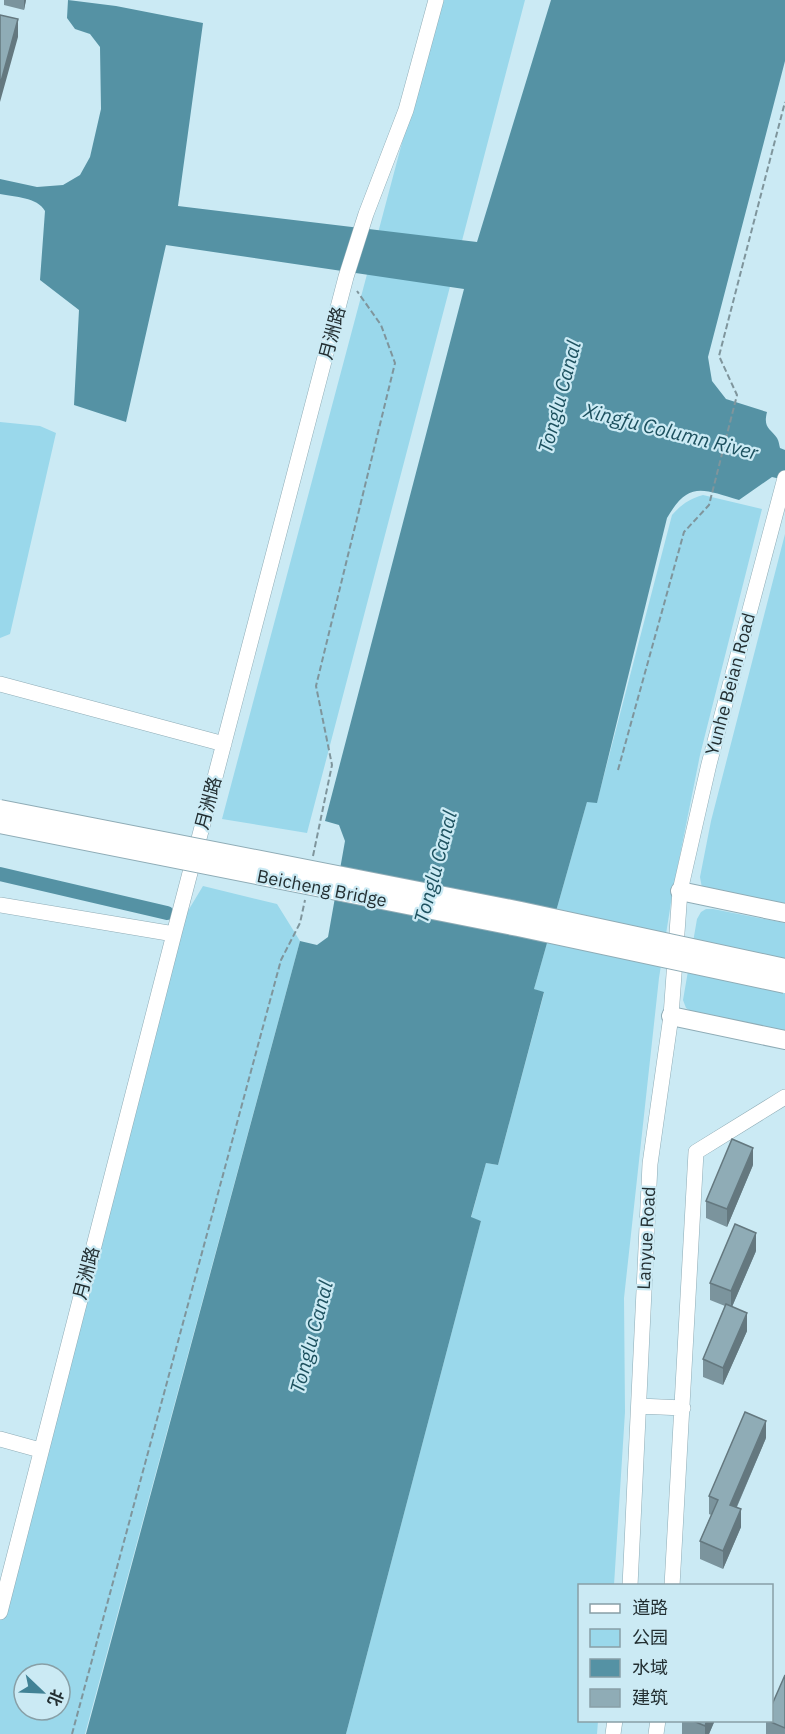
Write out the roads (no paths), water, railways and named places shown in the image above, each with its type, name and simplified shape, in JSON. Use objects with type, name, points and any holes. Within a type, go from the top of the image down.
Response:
[{"type":"main road","name":"Beicheng Bridge","points":[[0,809],[521,911],[785,968]]},
{"type":"main road","name":"Beicheng Bridge","points":[[0,824],[518,927],[785,984]]},
{"type":"main road","points":[[680,891],[785,913]]},
{"type":"main road","points":[[671,1016],[785,1040]]},
{"type":"street","name":"月洲路","points":[[0,1612],[40,1450],[346,277],[366,214],[406,110],[436,0]]},
{"type":"street","name":"Yunhe Beian Road","points":[[680,891],[708,764],[785,478]]},
{"type":"street","points":[[0,684],[224,744]]},
{"type":"street","name":"Lanyue Road","points":[[630,1584],[650,1164],[671,1016],[680,891]]},
{"type":"street","points":[[0,905],[174,934]]},
{"type":"street","points":[[672,1584],[696,1152],[785,1097]]},
{"type":"street","points":[[639,1406],[683,1408]]},
{"type":"street","points":[[0,1439],[40,1450]]},
{"type":"water","points":[[68,0],[116,6],[203,23],[178,206],[477,242],[551,0],[785,0],[785,61],[708,357],[712,381],[726,399],[767,412],[767,425],[777,438],[780,448],[785,450],[785,480],[772,477],[739,500],[706,491],[690,493],[682,498],[667,518],[597,803],[587,802],[534,989],[544,992],[498,1165],[486,1163],[471,1217],[481,1221],[346,1734],[86,1734],[300,941],[317,945],[328,937],[345,841],[339,825],[325,821],[464,289],[166,245],[126,422],[74,405],[79,310],[40,280],[45,211],[31,200],[0,194],[0,179],[37,187],[63,185],[80,175],[90,157],[101,109],[100,47],[90,34],[75,29],[67,18]]},
{"type":"waterway","points":[[0,874],[167,913]]},
{"type":"water label","name":"Tonglu Canal","points":[[559,397]]},
{"type":"water label","name":"Xingfu Column River","points":[[671,431]]},
{"type":"water label","name":"Tonglu Canal","points":[[435,867]]},
{"type":"water label","name":"Tonglu Canal","points":[[311,1337]]}]
